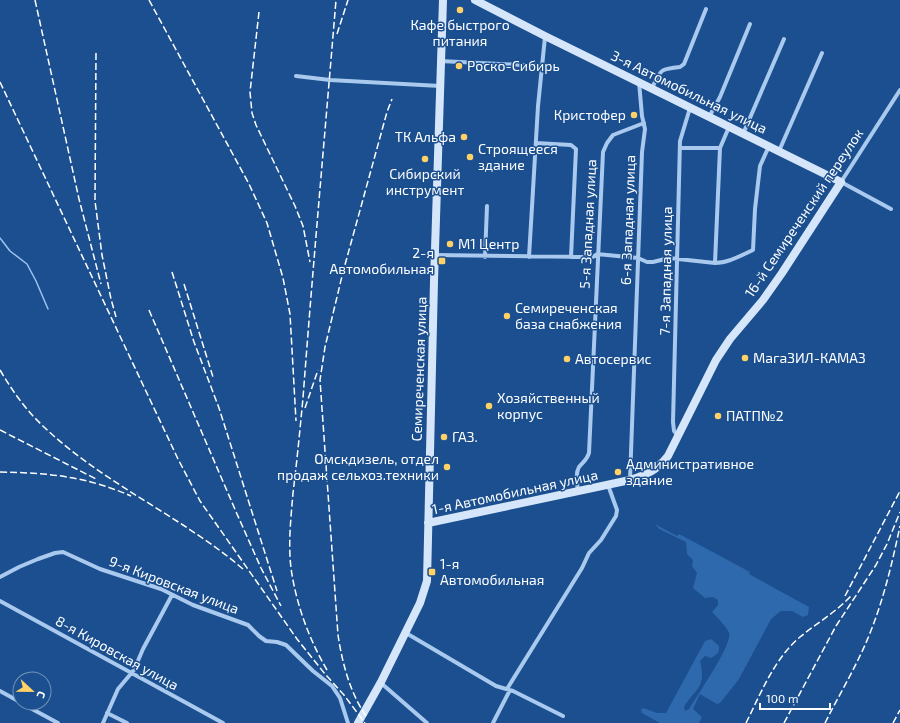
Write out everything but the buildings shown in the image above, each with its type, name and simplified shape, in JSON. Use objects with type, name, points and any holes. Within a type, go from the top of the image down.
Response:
[{"type":"street","name":"Семиреченская улица","points":[[358,723],[406,633],[426,587],[440,61],[443,0]]},
{"type":"street","name":"3-я Автомобильная улица","points":[[475,0],[743,134],[770,146],[891,209]]},
{"type":"street","points":[[652,88],[661,71],[665,69],[680,68],[684,64],[706,9]]},
{"type":"street","points":[[710,117],[750,24]]},
{"type":"street","points":[[529,257],[538,106],[545,36]]},
{"type":"street","points":[[743,134],[784,39]]},
{"type":"street","points":[[779,151],[822,53]]},
{"type":"street","points":[[440,61],[542,66]]},
{"type":"street","points":[[296,76],[330,80],[440,86]]},
{"type":"street","name":"6-я Западная улица","points":[[630,480],[642,152],[645,129],[642,116],[639,82]]},
{"type":"street","name":"16-й Семиреченский переулок","points":[[653,471],[660,466],[668,456],[716,360],[730,339],[772,288],[900,90]]},
{"type":"street","name":"7-я Западная улица","points":[[678,437],[674,431],[673,422],[680,141],[690,107]]},
{"type":"street","name":"5-я Западная улица","points":[[578,491],[578,469],[587,459],[589,453],[597,254],[603,152],[606,143],[613,135],[644,123]]},
{"type":"street","points":[[715,263],[720,148],[729,127]]},
{"type":"street","points":[[536,143],[571,145],[576,149],[571,257]]},
{"type":"street","points":[[435,255],[485,257],[593,257],[597,254],[638,258],[647,262],[669,258],[715,263],[729,261],[753,250],[755,209],[760,166],[770,146]]},
{"type":"street","points":[[680,148],[720,148]]},
{"type":"street","points":[[485,257],[487,206]]},
{"type":"street","name":"1-я Автомобильная улица","points":[[428,523],[630,480],[653,471]]},
{"type":"street","points":[[493,723],[508,689],[582,568],[589,553],[601,540],[614,520],[617,510],[608,485]]},
{"type":"street","name":"9-я Кировская улица","points":[[0,577],[18,567],[55,553],[63,552],[100,569],[148,584],[193,605],[248,625],[266,641],[286,645],[313,671],[332,686],[340,698],[348,723]]},
{"type":"street","points":[[103,723],[118,689],[131,674],[172,595]]},
{"type":"street","name":"8-я Кировская улица","points":[[0,601],[223,723]]},
{"type":"street","points":[[406,633],[496,686],[508,689],[563,716]]},
{"type":"street","points":[[380,682],[427,723]]},
{"type":"street","points":[[0,692],[12,698]]},
{"type":"street","points":[[36,711],[58,723]]},
{"type":"street","points":[[107,713],[127,723]]},
{"type":"shaded area","points":[[655,524],[677,536],[679,534],[750,572],[749,574],[809,607],[808,615],[803,617],[792,611],[781,611],[771,619],[739,679],[720,703],[717,704],[700,694],[693,709],[702,717],[699,723],[660,723],[642,713],[641,710],[643,708],[657,713],[666,713],[705,641],[711,639],[719,646],[719,650],[716,655],[711,658],[705,656],[700,661],[702,670],[701,682],[684,707],[685,711],[689,709],[720,659],[729,639],[728,631],[722,622],[712,612],[718,605],[718,600],[713,597],[705,598],[693,588],[697,573],[692,566],[693,560],[687,554],[686,542],[659,529]]},
{"type":"waterway","points":[[0,238],[10,251],[27,264],[48,309]]},
{"type":"railway","points":[[35,0],[79,199],[101,284]]},
{"type":"railway","points":[[149,0],[249,184],[267,223],[283,278],[290,314],[296,421]]},
{"type":"railway","points":[[327,670],[309,634],[296,595],[290,559],[290,540],[336,0]]},
{"type":"railway","points":[[337,34],[348,0]]},
{"type":"railway","points":[[259,12],[250,92],[252,113],[256,125],[303,226],[310,262]]},
{"type":"railway","points":[[96,53],[95,201],[102,255],[116,317]]},
{"type":"railway","points":[[0,82],[178,459],[200,501],[297,639],[344,695],[365,723]]},
{"type":"railway","points":[[366,716],[351,687],[342,656],[338,635],[320,380],[325,347],[343,272],[387,112],[392,99]]},
{"type":"railway","points":[[172,272],[194,342],[219,408],[277,591]]},
{"type":"railway","points":[[184,284],[213,377]]},
{"type":"railway","points":[[149,310],[261,568],[281,606]]},
{"type":"railway","points":[[0,370],[29,412],[68,448],[105,475],[207,541],[244,570]]},
{"type":"railway","points":[[305,408],[318,370]]},
{"type":"railway","points":[[0,430],[98,480]]},
{"type":"railway","points":[[0,472],[35,473],[67,477],[98,484],[131,496]]},
{"type":"railway","points":[[845,596],[900,491]]},
{"type":"railway","points":[[784,723],[836,626],[876,565],[887,544],[900,512]]},
{"type":"railway","points":[[825,723],[868,638],[887,583],[900,526]]},
{"type":"railway","points":[[746,723],[775,666],[791,646],[851,596]]},
{"type":"railway","points":[[893,723],[900,710]]},
{"type":"place","name":"Кафе быстрого питания","points":[[460,10]]},
{"type":"place","name":"Роско-Сибирь","points":[[459,66]]},
{"type":"place","name":"Кристофер","points":[[634,115]]},
{"type":"place","name":"ТК Альфа","points":[[464,137]]},
{"type":"place","name":"Строящееся здание","points":[[470,157]]},
{"type":"place","name":"Сибирский инструмент","points":[[425,159]]},
{"type":"place","name":"М1 Центр","points":[[450,244]]},
{"type":"place","name":"2-я Автомобильная","points":[[442,261]]},
{"type":"place","name":"Семиреченская база снабжения","points":[[507,316]]},
{"type":"place","name":"МагаЗИЛ-КАМАЗ","points":[[745,358]]},
{"type":"place","name":"Автосервис","points":[[567,359]]},
{"type":"place","name":"Хозяйственный корпус","points":[[489,406]]},
{"type":"place","name":"ПАТП№2","points":[[718,416]]},
{"type":"place","name":"ГАЗ.","points":[[444,437]]},
{"type":"place","name":"Омскдизель, отдел продаж сельхоз.техники","points":[[447,467]]},
{"type":"place","name":"Административное здание","points":[[618,472]]},
{"type":"place","name":"1-я Автомобильная","points":[[432,572]]}]
